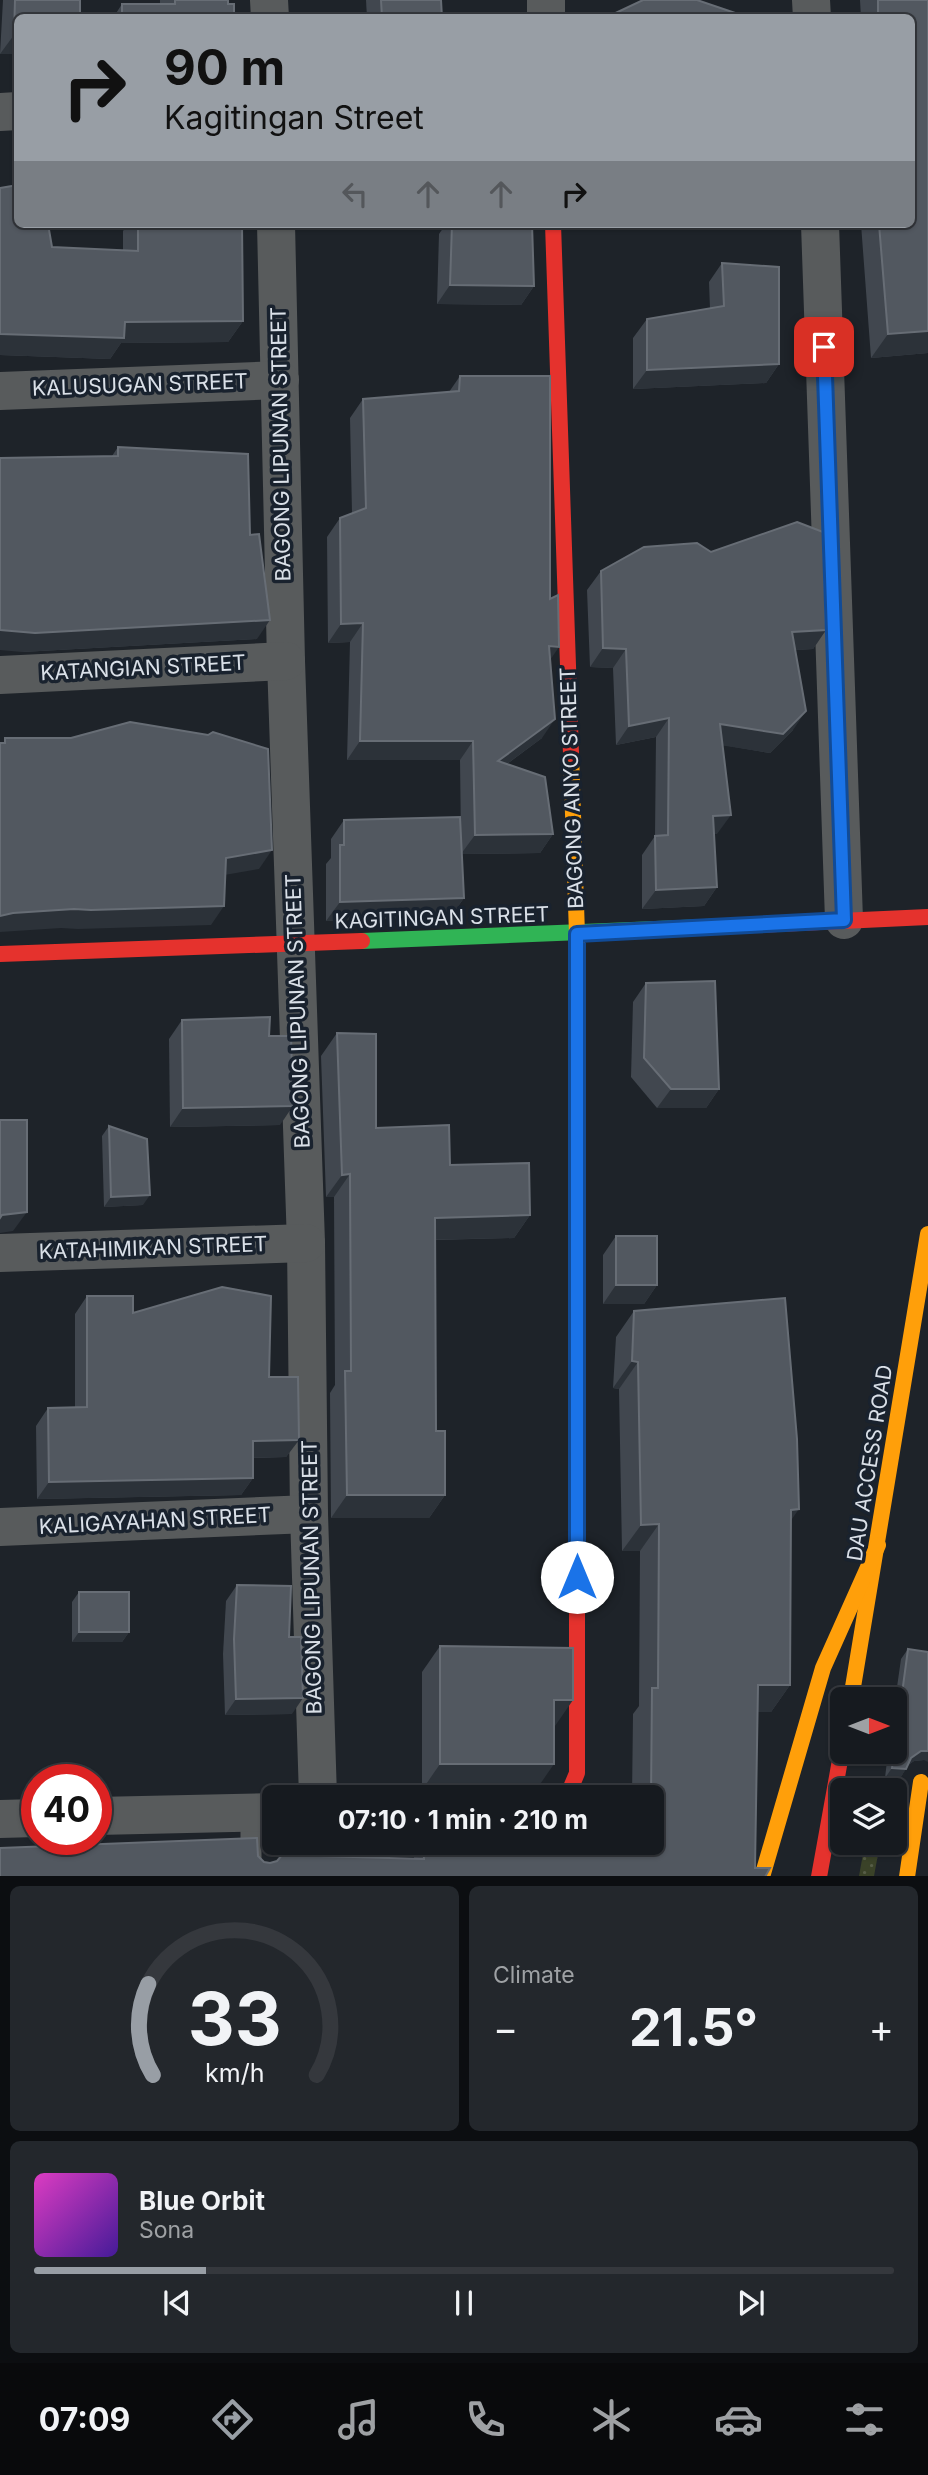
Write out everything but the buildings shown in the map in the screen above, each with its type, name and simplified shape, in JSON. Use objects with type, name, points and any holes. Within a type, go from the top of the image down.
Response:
[{"type":"main road","name":"BAGONG ANYO STREET","points":[[553,228],[577,934],[577,1773],[572,1785]]},
{"type":"main road","name":"KAGITINGAN STREET","points":[[0,954],[577,934],[928,917]]},
{"type":"main road","name":"DAU ACCESS ROAD","points":[[852,1687],[928,1234]]},
{"type":"main road","points":[[762,1876],[823,1668],[878,1545]]},
{"type":"main road","points":[[819,1876],[839,1764]]},
{"type":"main road","points":[[906,1876],[921,1782]]},
{"type":"street","name":"BAGONG LIPUNAN STREET","points":[[276,228],[286,661],[306,1244],[309,1514],[318,1785]]},
{"type":"street","points":[[820,228],[844,920]]},
{"type":"street","name":"KALUSUGAN STREET","points":[[0,391],[280,380]]},
{"type":"street","name":"KATANGIAN STREET","points":[[0,675],[286,661]]},
{"type":"street","name":"KATAHIMIKAN STREET","points":[[0,1253],[306,1244]]},
{"type":"street","name":"KALIGAYAHAN STREET","points":[[0,1527],[309,1514]]},
{"type":"street","points":[[112,1816],[262,1813]]},
{"type":"street","points":[[0,1819],[21,1818]]},
{"type":"lane","points":[[251,1876],[262,1818]]},
{"type":"green space","points":[[863,1855],[878,1855],[874,1876],[859,1876]]},
{"type":"traffic: fast","points":[[362,941],[754,925]]},
{"type":"traffic: slow","points":[[571,754],[577,934],[577,1366]]},
{"type":"traffic: slow","points":[[853,1687],[928,1234]]},
{"type":"traffic: slow","points":[[762,1876],[823,1668],[878,1545]]},
{"type":"traffic: slow","points":[[907,1876],[921,1782]]},
{"type":"traffic: jam","points":[[553,228],[571,754]]},
{"type":"traffic: jam","points":[[754,925],[928,917]]},
{"type":"traffic: jam","points":[[0,954],[362,941]]},
{"type":"traffic: jam","points":[[572,1785],[577,1773],[577,1366]]},
{"type":"traffic: jam","points":[[819,1876],[839,1764]]},
{"type":"route","points":[[577,1577],[577,934],[844,920],[824,347]]}]
